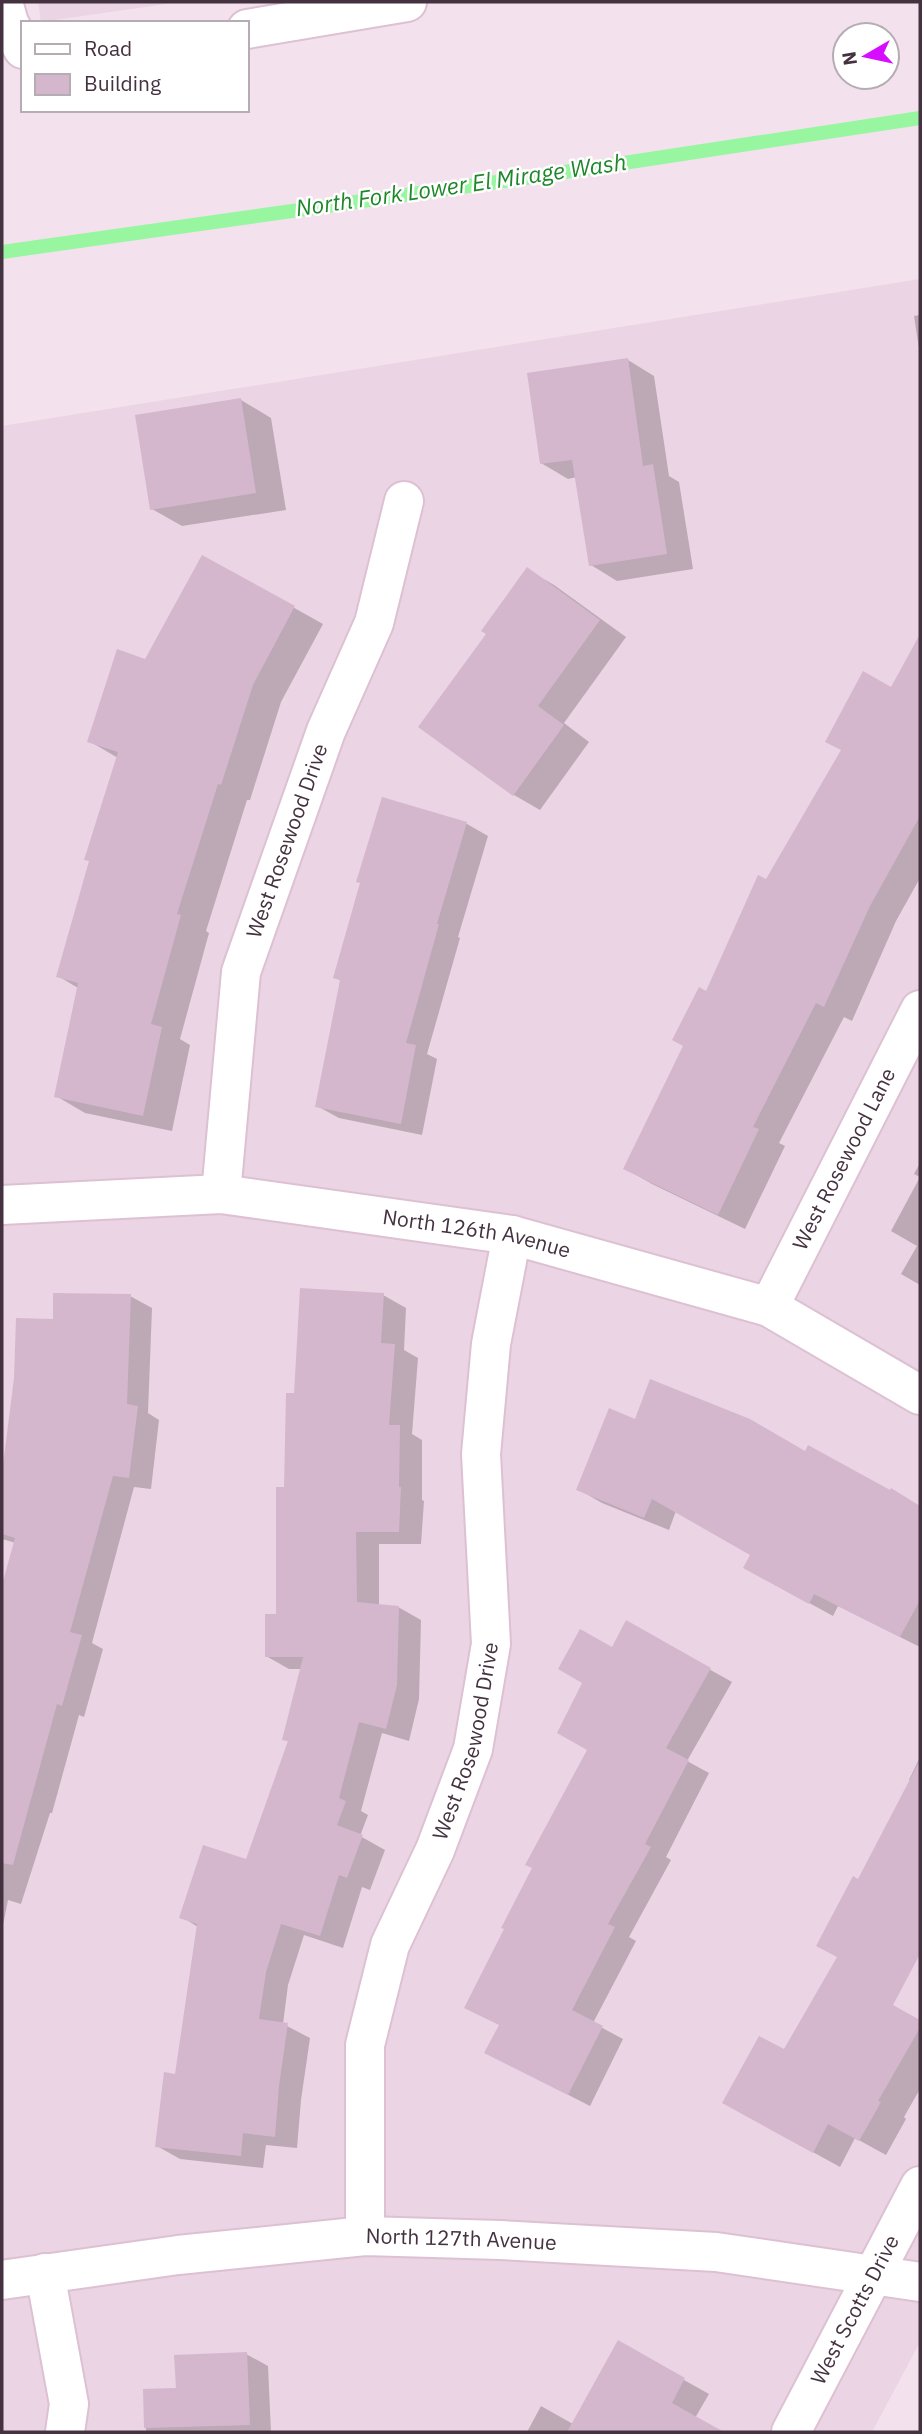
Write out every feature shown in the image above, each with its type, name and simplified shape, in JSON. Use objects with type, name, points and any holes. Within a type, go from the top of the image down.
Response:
[{"type":"street","points":[[3,2],[9,23],[21,45]]},
{"type":"street","points":[[248,29],[407,2]]},
{"type":"street","name":"West Rosewood Drive","points":[[221,1194],[241,972],[326,730],[374,623],[404,500]]},
{"type":"street","name":"West Rosewood Lane","points":[[769,1307],[920,1010]]},
{"type":"street","name":"North 126th Avenue","points":[[2,1205],[221,1194],[512,1234],[769,1307],[920,1395]]},
{"type":"street","name":"West Rosewood Drive","points":[[365,2236],[365,2045],[390,1945],[435,1850],[473,1749],[491,1644],[481,1454],[491,1344],[512,1234]]},
{"type":"street","name":"West Scotts Drive","points":[[791,2432],[920,2186]]},
{"type":"street","name":"North 127th Avenue","points":[[2,2280],[177,2255],[365,2236],[500,2240],[716,2252],[920,2282]]},
{"type":"street","points":[[45,2273],[69,2404],[65,2432]]},
{"type":"shaded area","points":[[38,2],[180,2],[48,21],[41,21]]},
{"type":"shaded area","points":[[920,279],[920,2342],[872,2432],[2,2432],[2,426]]},
{"type":"building","points":[[628,358],[643,466],[653,464],[667,554],[589,566],[572,460],[540,464],[527,373]]},
{"type":"building","points":[[241,398],[256,493],[150,510],[135,415]]},
{"type":"building","points":[[202,555],[295,606],[253,685],[177,914],[181,915],[151,1024],[162,1027],[143,1116],[54,1097],[78,983],[56,977],[89,861],[84,860],[118,752],[87,742],[117,649],[145,659]]},
{"type":"building","points":[[527,567],[600,620],[538,706],[564,725],[513,796],[418,727],[486,634],[481,631]]},
{"type":"building","points":[[920,634],[920,816],[870,906],[824,1007],[816,1003],[753,1127],[759,1129],[718,1215],[623,1169],[683,1046],[672,1040],[699,987],[706,991],[758,875],[766,879],[841,750],[825,742],[863,671],[891,687]]},
{"type":"building","points":[[382,797],[467,822],[406,1043],[416,1045],[401,1124],[315,1107],[340,980],[333,978],[360,883],[356,882]]},
{"type":"building","points":[[300,1288],[384,1293],[381,1343],[395,1344],[389,1425],[400,1425],[399,1532],[356,1532],[357,1602],[399,1606],[397,1685],[386,1729],[359,1722],[339,1798],[346,1801],[337,1825],[363,1835],[347,1878],[339,1875],[320,1936],[281,1924],[266,1972],[259,2019],[288,2023],[275,2137],[243,2133],[241,2156],[155,2147],[164,2072],[175,2074],[197,1924],[179,1918],[203,1845],[246,1859],[288,1741],[282,1740],[303,1657],[265,1657],[265,1614],[276,1614],[276,1487],[284,1487],[286,1393],[294,1393]]},
{"type":"building","points":[[53,1293],[131,1294],[127,1404],[138,1406],[129,1478],[113,1476],[70,1632],[82,1635],[62,1706],[57,1704],[13,1865],[2,1863],[2,1585],[15,1538],[2,1534],[2,1473],[14,1378],[16,1318],[53,1319]]},
{"type":"building","points":[[650,1379],[750,1419],[805,1451],[808,1445],[920,1506],[920,1600],[900,1637],[814,1594],[809,1604],[743,1568],[750,1555],[652,1499],[644,1518],[576,1490],[609,1408],[635,1419]]},
{"type":"building","points":[[626,1620],[711,1668],[666,1748],[689,1760],[645,1844],[651,1847],[608,1924],[615,1927],[572,2010],[603,2026],[568,2095],[484,2053],[499,2025],[464,2008],[532,1868],[525,1865],[587,1750],[557,1733],[582,1683],[558,1669],[580,1629],[612,1647]]},
{"type":"building","points":[[920,1760],[920,1954],[893,2005],[920,2020],[920,2028],[878,2101],[881,2102],[859,2141],[828,2124],[813,2153],[722,2103],[759,2036],[784,2049],[837,1957],[816,1946],[853,1876],[858,1879]]},
{"type":"building","points":[[618,2340],[685,2378],[672,2403],[724,2432],[567,2432]]},
{"type":"building","points":[[247,2352],[250,2425],[144,2428],[143,2389],[176,2388],[174,2355]]},
{"type":"waterway","name":"North Fork Lower El Mirage Wash","points":[[2,252],[525,178],[920,118]]}]
